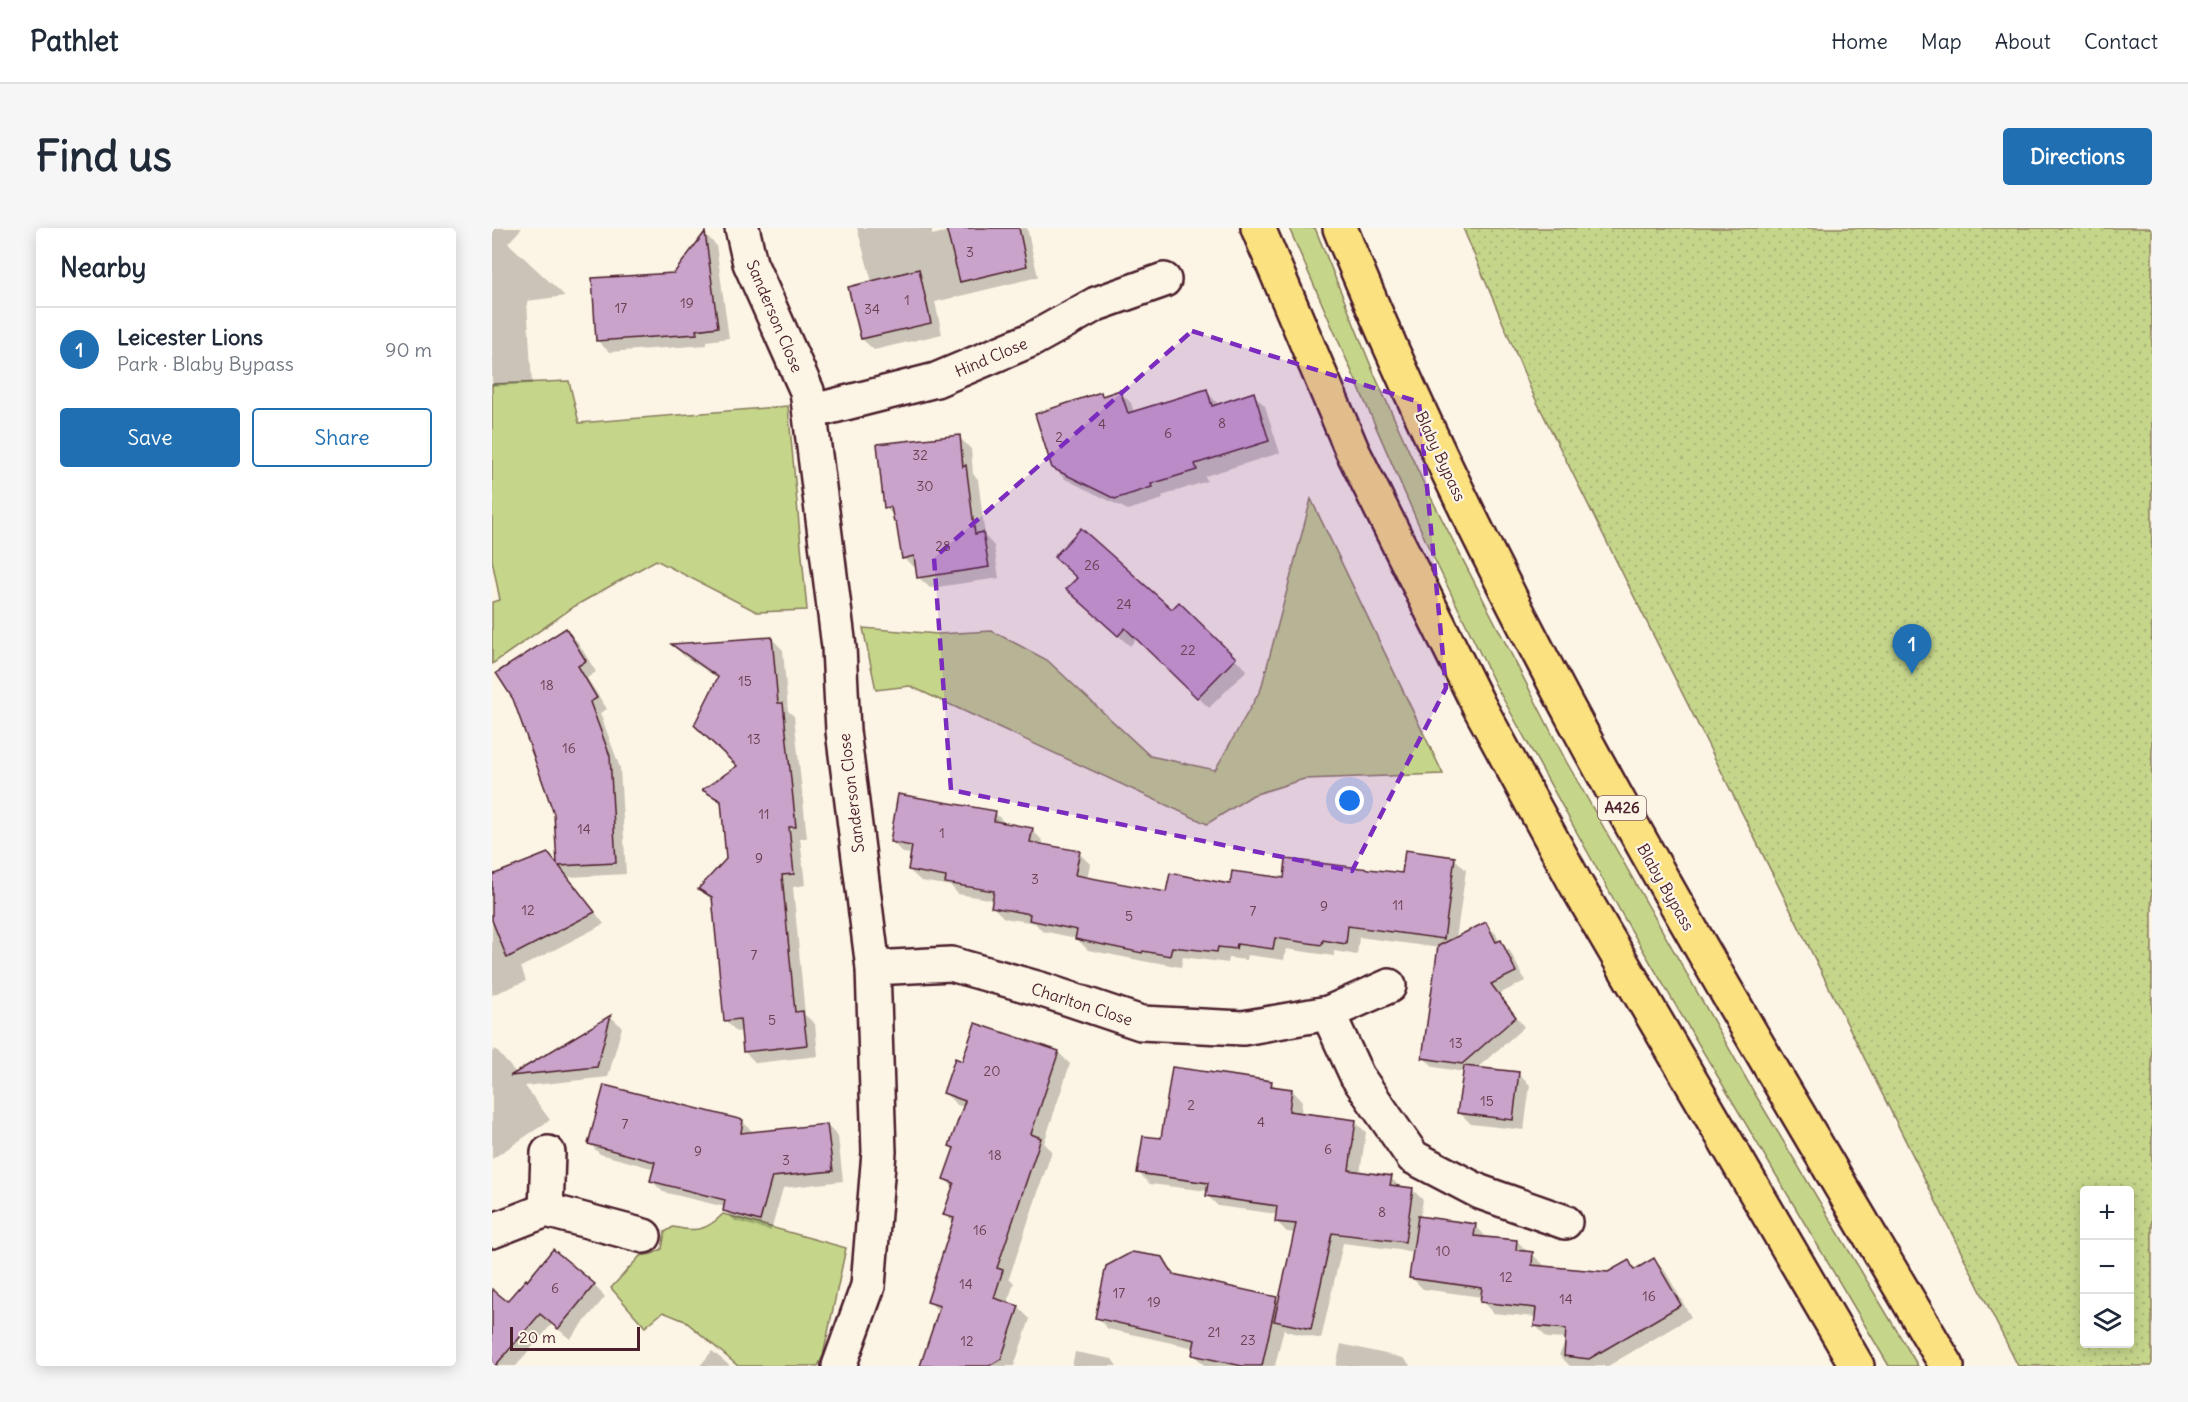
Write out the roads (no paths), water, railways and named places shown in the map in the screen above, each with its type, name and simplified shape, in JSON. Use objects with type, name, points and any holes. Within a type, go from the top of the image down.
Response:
[{"type":"main road","points":[[1258,228],[1352,450],[1479,706],[1577,886],[1857,1366]]},
{"type":"main road","name":"Blaby Bypass","points":[[1340,228],[1430,433],[1475,528],[1565,705],[1666,887],[1947,1366]]},
{"type":"street","name":"Sanderson Close","points":[[742,228],[750,264],[807,391],[839,647],[843,730],[873,968],[879,1152],[868,1286],[839,1366]]},
{"type":"street","name":"Hind Close","points":[[810,412],[936,380],[1034,339],[1096,304],[1164,280]]},
{"type":"street","name":"Charlton Close","points":[[873,968],[951,964],[1040,989],[1141,1023],[1244,1028],[1328,1013],[1389,986]]},
{"type":"street","points":[[1328,1013],[1357,1076],[1413,1157],[1480,1192],[1565,1222]]},
{"type":"street","points":[[546,1210],[548,1153]]},
{"type":"street","points":[[492,1231],[546,1210],[644,1236]]},
{"type":"place","name":"Leicester Lions","points":[[1912,674]]}]
